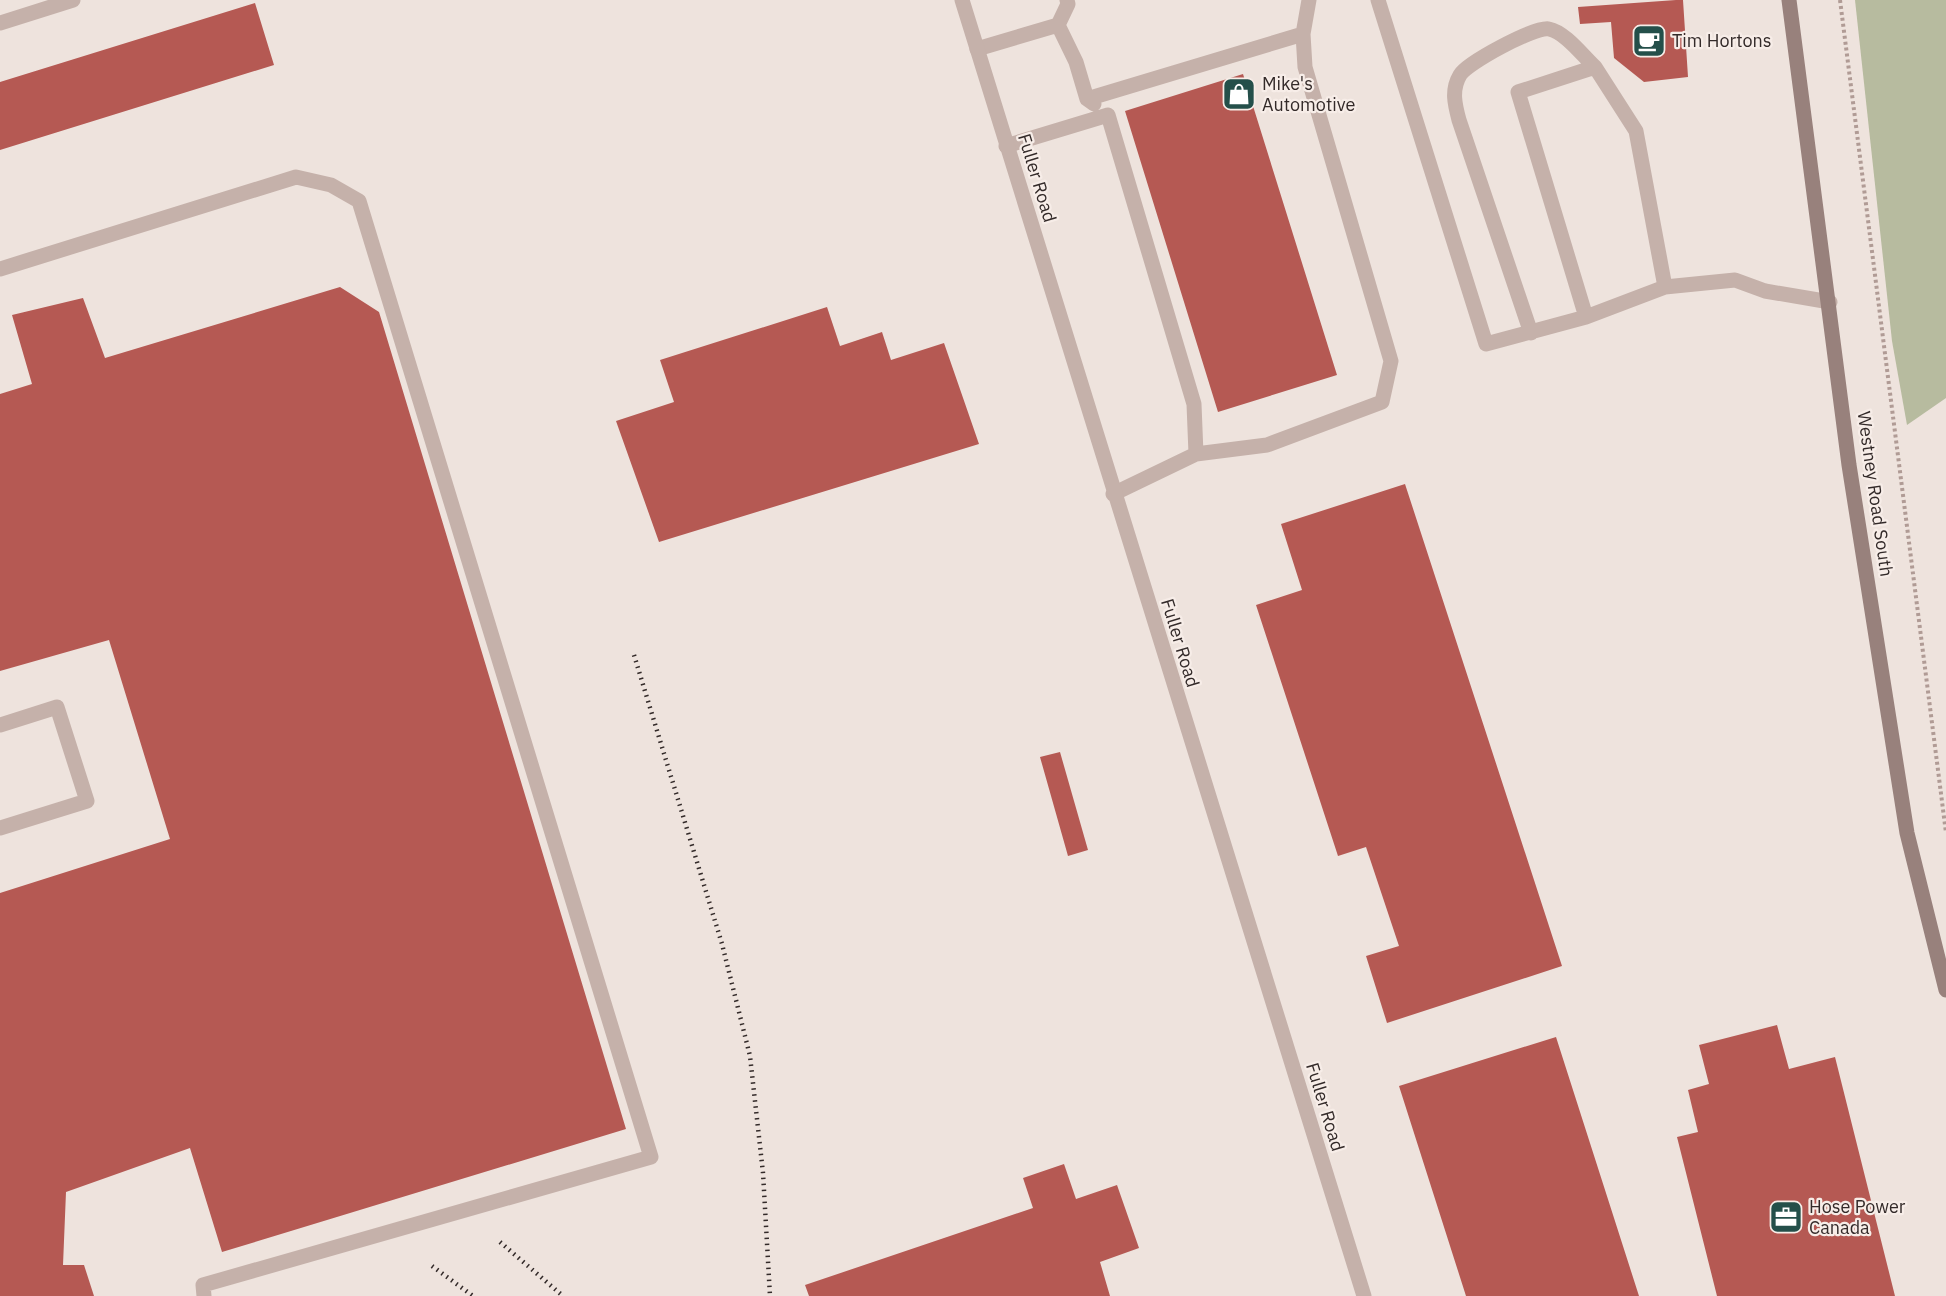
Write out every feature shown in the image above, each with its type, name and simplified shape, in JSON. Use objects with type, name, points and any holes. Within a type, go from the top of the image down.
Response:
[{"type":"main road","name":"Westney Road South","points":[[1789,0],[1830,302],[1849,465],[1907,833],[1946,990]]},
{"type":"street","points":[[0,23],[73,0]]},
{"type":"street","name":"Fuller Road","points":[[962,0],[1113,494],[1364,1296]]},
{"type":"street","points":[[1113,494],[1196,454],[1267,445],[1382,402],[1391,361],[1305,67],[1303,34],[1309,0]]},
{"type":"street","points":[[1378,0],[1486,344],[1586,317],[1665,287],[1735,280],[1765,291],[1830,302]]},
{"type":"street","points":[[977,49],[1058,25],[1071,1]]},
{"type":"street","points":[[1058,25],[1076,62],[1087,99],[1108,115],[1194,404],[1196,454]]},
{"type":"street","points":[[1531,333],[1459,120],[1455,103],[1455,87],[1461,73],[1479,60],[1534,31],[1547,28],[1557,32],[1595,68],[1636,131],[1665,287]]},
{"type":"street","points":[[1087,99],[1303,34]]},
{"type":"street","points":[[1586,317],[1518,92],[1595,68]]},
{"type":"street","points":[[1006,146],[1108,115]]},
{"type":"street","points":[[0,269],[296,177],[331,185],[358,201],[651,1157],[203,1285],[204,1296]]},
{"type":"street","points":[[0,725],[57,707],[87,801],[0,828]]},
{"type":"path","points":[[1840,0],[1946,833]]},
{"type":"green space","points":[[1855,0],[1946,0],[1946,398],[1907,425],[1892,341]]},
{"type":"building","name":"Tim Hortons","points":[[1683,0],[1688,77],[1644,82],[1614,58],[1611,22],[1580,24],[1578,7]]},
{"type":"building","points":[[255,3],[274,65],[0,150],[0,82]]},
{"type":"building","points":[[1243,74],[1337,375],[1218,412],[1125,111]]},
{"type":"building","points":[[340,287],[379,312],[626,1129],[222,1252],[190,1148],[66,1192],[63,1265],[84,1265],[94,1296],[0,1296],[0,893],[170,839],[109,640],[0,671],[0,394],[32,384],[12,315],[83,298],[105,358]]},
{"type":"building","points":[[827,307],[840,346],[882,332],[891,360],[944,343],[979,444],[659,542],[616,421],[674,402],[660,360]]},
{"type":"building","points":[[1405,484],[1562,966],[1387,1023],[1366,956],[1399,946],[1366,847],[1338,856],[1256,605],[1302,590],[1281,524]]},
{"type":"building","points":[[1060,752],[1088,850],[1068,856],[1040,757]]},
{"type":"building","name":"Hose Power Canada","points":[[1777,1025],[1789,1069],[1835,1057],[1895,1296],[1717,1296],[1677,1137],[1698,1132],[1688,1090],[1709,1084],[1699,1045]]},
{"type":"building","points":[[1556,1037],[1639,1296],[1466,1296],[1399,1086]]},
{"type":"building","points":[[1064,1164],[1076,1199],[1117,1185],[1139,1248],[1100,1262],[1110,1296],[809,1296],[805,1285],[1033,1208],[1023,1178]]},
{"type":"railway","points":[[634,655],[722,944],[750,1056],[763,1173],[770,1296]]},
{"type":"railway","points":[[500,1242],[563,1296]]},
{"type":"railway","points":[[432,1266],[473,1296]]},
{"type":"place","name":"Tim Hortons","points":[[1649,41]]},
{"type":"place","name":"Mike's Automotive","points":[[1239,94]]},
{"type":"place","name":"Hose Power Canada","points":[[1786,1217]]}]
